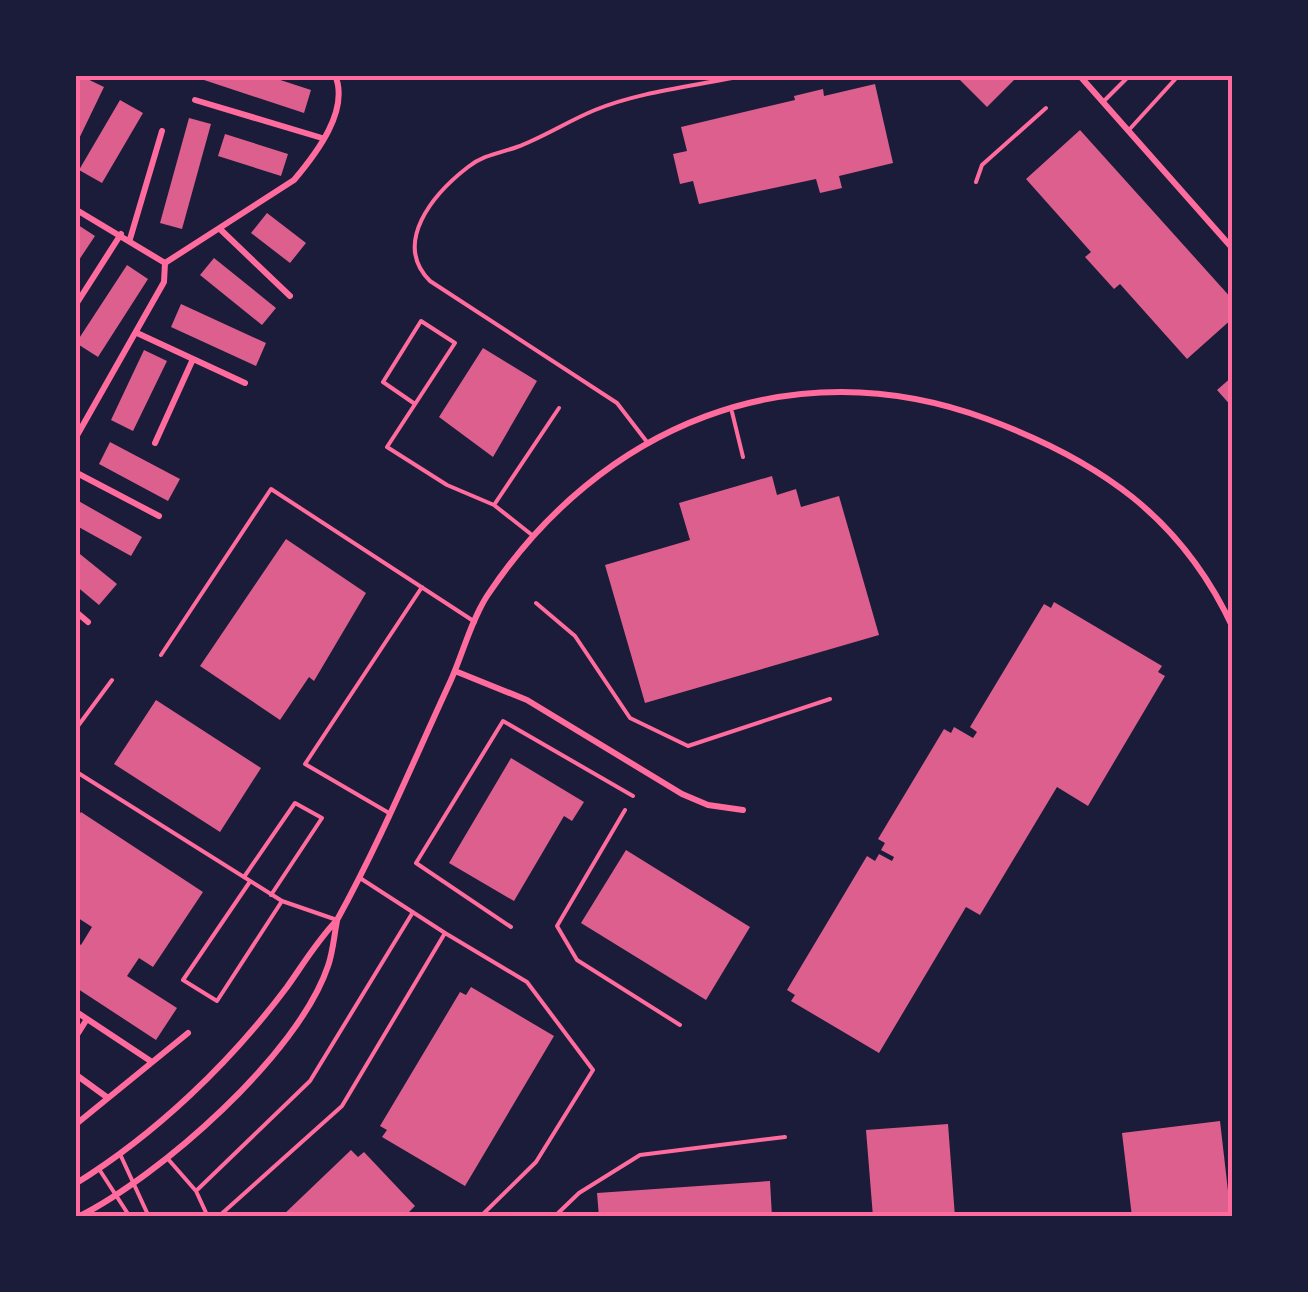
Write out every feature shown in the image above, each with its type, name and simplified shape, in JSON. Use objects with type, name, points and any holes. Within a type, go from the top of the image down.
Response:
[{"type":"street","points":[[165,263],[222,230],[246,208],[294,180],[339,104],[335,75]]},
{"type":"street","points":[[1078,75],[1233,249]]},
{"type":"street","points":[[195,100],[322,138]]},
{"type":"street","points":[[130,239],[162,130]]},
{"type":"street","points":[[75,209],[165,263]]},
{"type":"street","points":[[222,230],[290,296]]},
{"type":"street","points":[[75,306],[121,234]]},
{"type":"street","points":[[75,439],[164,282],[165,263]]},
{"type":"street","points":[[137,333],[245,382]]},
{"type":"street","points":[[155,443],[194,359]]},
{"type":"street","points":[[75,1184],[120,1154],[207,1077],[286,987],[315,943],[337,920],[360,878],[484,600],[532,535],[582,487],[647,442],[731,407],[793,393],[863,391],[943,403],[1033,436],[1102,471],[1148,507],[1190,556],[1233,628]]},
{"type":"street","points":[[75,472],[159,516]]},
{"type":"street","points":[[75,612],[88,622]]},
{"type":"street","points":[[455,672],[527,700],[682,794],[708,804],[743,810]]},
{"type":"street","points":[[78,1217],[134,1186],[221,1111],[296,1024],[328,967],[337,920]]},
{"type":"street","points":[[75,1011],[152,1062]]},
{"type":"street","points":[[75,1038],[87,1019]]},
{"type":"street","points":[[75,1125],[188,1033]]},
{"type":"street","points":[[75,1074],[108,1098]]},
{"type":"lane","points":[[647,442],[617,403],[430,281],[418,268],[412,243],[420,220],[434,202],[468,166],[493,153],[515,148],[597,109],[746,75]]},
{"type":"lane","points":[[1103,102],[1130,75]]},
{"type":"lane","points":[[1128,131],[1179,75]]},
{"type":"lane","points":[[976,182],[982,165],[1046,108]]},
{"type":"lane","points":[[415,404],[382,382],[421,321],[455,343],[388,446],[447,486],[494,505],[532,535]]},
{"type":"lane","points":[[731,407],[743,457]]},
{"type":"lane","points":[[494,505],[559,408]]},
{"type":"lane","points":[[161,655],[271,488],[475,622]]},
{"type":"lane","points":[[390,814],[305,764],[422,587]]},
{"type":"lane","points":[[536,602],[575,636],[630,718],[688,746],[830,699]]},
{"type":"lane","points":[[75,730],[112,680]]},
{"type":"lane","points":[[511,927],[416,863],[503,722],[633,796]]},
{"type":"lane","points":[[75,771],[282,902],[337,920]]},
{"type":"lane","points":[[244,877],[296,803],[322,818],[271,894]]},
{"type":"lane","points":[[624,810],[557,926],[577,960],[680,1025]]},
{"type":"lane","points":[[360,878],[527,982],[593,1070],[536,1162],[480,1217]]},
{"type":"lane","points":[[250,882],[183,980],[217,1000],[282,902]]},
{"type":"lane","points":[[196,1191],[310,1081],[414,912]]},
{"type":"lane","points":[[218,1217],[342,1106],[446,932]]},
{"type":"lane","points":[[554,1217],[579,1193],[640,1155],[786,1137]]},
{"type":"lane","points":[[120,1154],[149,1217]]},
{"type":"lane","points":[[168,1159],[196,1191],[208,1217]]},
{"type":"lane","points":[[99,1169],[130,1217]]},
{"type":"building","points":[[79,75],[104,87],[75,147],[75,79]]},
{"type":"building","points":[[206,75],[265,75],[311,90],[304,113],[204,80]]},
{"type":"building","points":[[955,75],[1019,75],[987,107]]},
{"type":"building","points":[[875,84],[893,163],[839,176],[842,188],[820,193],[816,179],[699,204],[693,181],[680,184],[673,154],[687,151],[681,127],[795,100],[794,96],[823,89],[824,96]]},
{"type":"building","points":[[120,100],[143,113],[102,183],[79,170]]},
{"type":"building","points":[[189,118],[211,124],[182,229],[160,223]]},
{"type":"building","points":[[1080,130],[1233,300],[1233,318],[1187,359],[1120,284],[1114,289],[1085,257],[1091,252],[1026,179]]},
{"type":"building","points":[[225,134],[288,154],[281,176],[218,156]]},
{"type":"building","points":[[267,213],[306,243],[290,263],[251,233]]},
{"type":"building","points":[[75,223],[95,236],[75,266]]},
{"type":"building","points":[[214,258],[276,308],[262,325],[200,275]]},
{"type":"building","points":[[127,265],[148,279],[98,357],[76,343]]},
{"type":"building","points":[[181,304],[266,343],[256,366],[171,327]]},
{"type":"building","points":[[483,348],[537,381],[493,457],[439,417]]},
{"type":"building","points":[[144,350],[167,361],[133,431],[111,420]]},
{"type":"building","points":[[1233,376],[1233,408],[1217,390]]},
{"type":"building","points":[[110,442],[180,479],[168,501],[99,464]]},
{"type":"building","points":[[772,476],[777,495],[796,489],[801,507],[839,496],[879,635],[645,703],[605,565],[690,540],[679,503]]},
{"type":"building","points":[[75,499],[142,537],[131,556],[75,525]]},
{"type":"building","points":[[286,539],[366,593],[314,681],[309,677],[280,720],[200,666]]},
{"type":"building","points":[[75,550],[117,584],[99,605],[75,585]]},
{"type":"building","points":[[1054,602],[1162,666],[1158,672],[1165,676],[1088,806],[1057,787],[980,915],[966,907],[879,1053],[791,1001],[795,995],[787,990],[867,856],[875,861],[879,854],[892,861],[894,857],[881,850],[885,843],[878,839],[944,729],[951,733],[954,727],[973,738],[977,732],[970,727],[1044,604],[1051,608]]},
{"type":"building","points":[[156,700],[261,768],[220,832],[114,764]]},
{"type":"building","points":[[511,758],[584,802],[572,821],[564,816],[514,901],[449,863]]},
{"type":"building","points":[[81,812],[203,892],[153,967],[139,958],[127,976],[177,1008],[156,1040],[75,987],[75,941],[81,945],[92,927],[75,916],[75,820]]},
{"type":"building","points":[[626,850],[750,927],[706,1000],[581,923]]},
{"type":"building","points":[[471,987],[554,1036],[465,1186],[382,1137],[387,1130],[380,1126],[460,992],[466,995]]},
{"type":"building","points":[[1220,1121],[1231,1217],[1132,1217],[1122,1133]]},
{"type":"building","points":[[948,1124],[955,1217],[873,1217],[866,1130]]},
{"type":"building","points":[[351,1150],[358,1157],[364,1152],[415,1206],[404,1217],[281,1217]]},
{"type":"building","points":[[770,1181],[772,1217],[599,1217],[597,1193]]},
{"type":"waterway","points":[[1100,78],[1103,75]]}]
